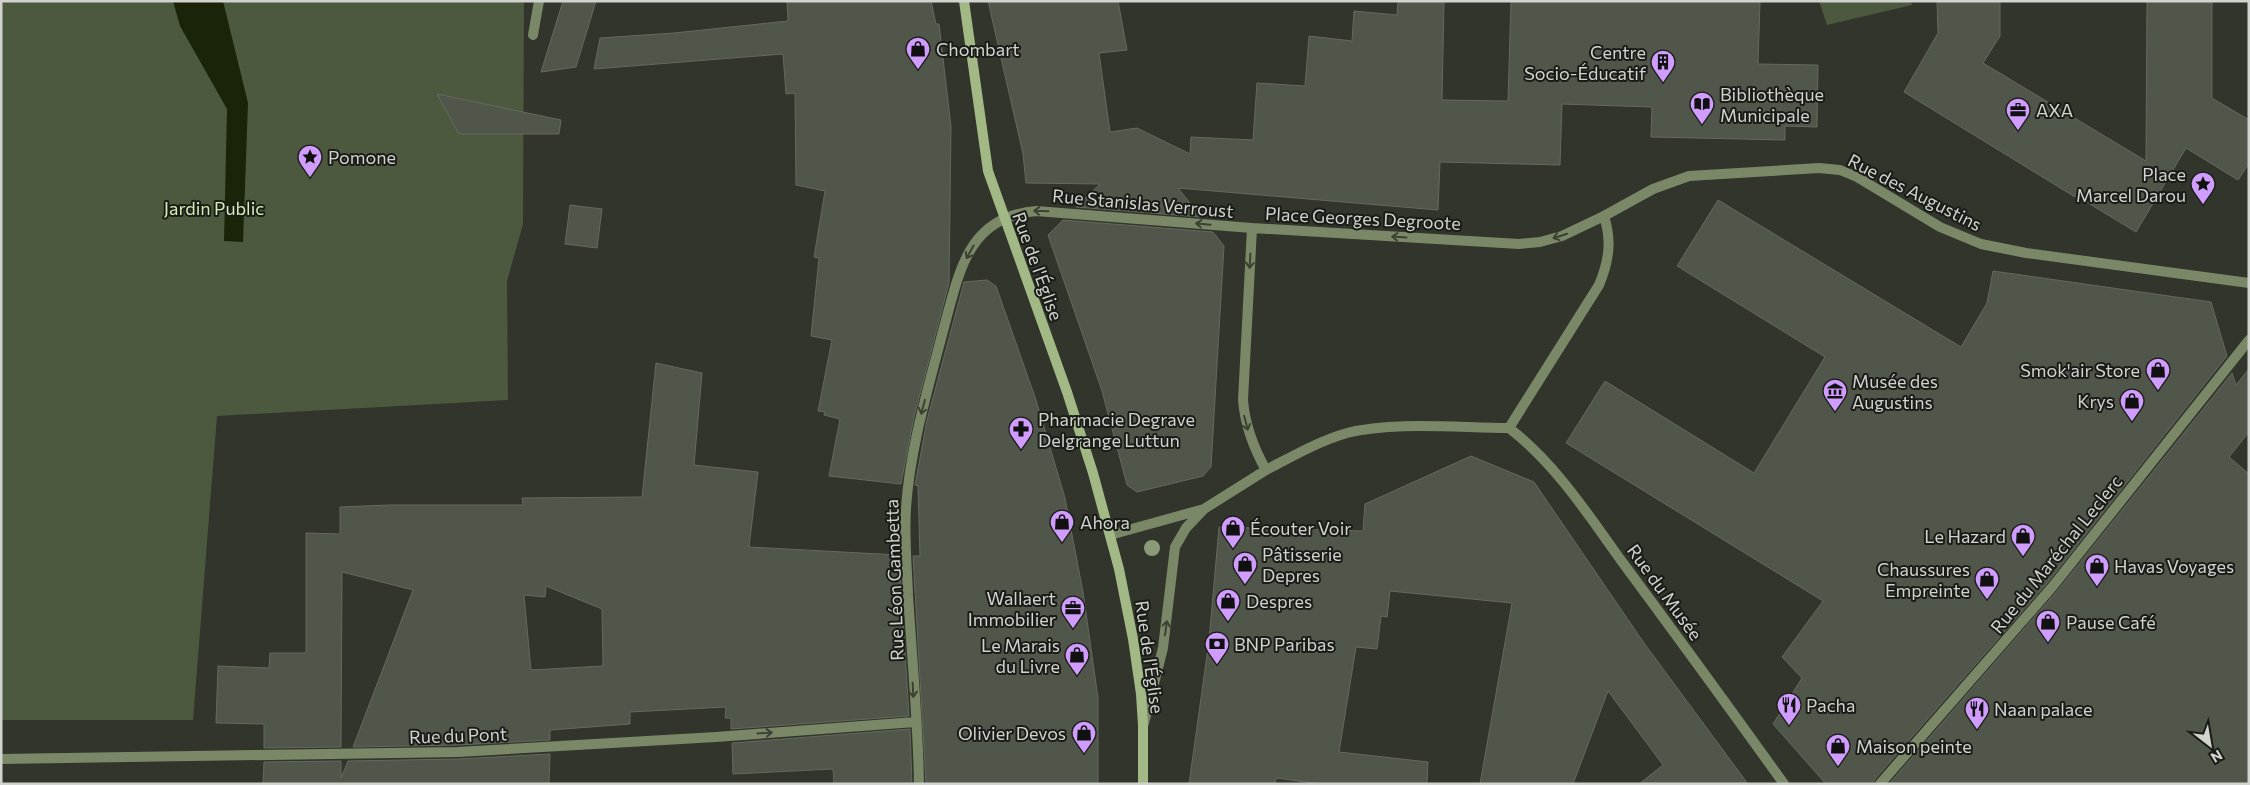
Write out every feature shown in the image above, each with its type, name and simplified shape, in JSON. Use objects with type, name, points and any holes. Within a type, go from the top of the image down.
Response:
[{"type":"main road","name":"Rue de l'Église","points":[[964,1],[988,171],[1003,218],[1058,365],[1110,535],[1133,638],[1143,726],[1143,784]]},
{"type":"street","points":[[533,35],[539,1]]},
{"type":"street","name":"Rue des Augustins","points":[[1604,216],[1653,189],[1690,176],[1819,168],[1840,170],[1857,177],[1940,227],[1981,244],[2036,254],[2249,283]]},
{"type":"street","name":"Rue Stanislas Verroust","points":[[1003,218],[1023,212],[1036,211],[1252,228]]},
{"type":"street","points":[[1266,470],[1326,440],[1369,429],[1394,427],[1509,428],[1599,285],[1607,267],[1610,248],[1609,233],[1604,216]]},
{"type":"street","name":"Place Georges Degroote","points":[[1266,470],[1248,434],[1244,418],[1243,400],[1252,228],[1519,244],[1540,242],[1562,236],[1604,216]]},
{"type":"street","name":"Rue Léon Gambetta","points":[[920,784],[905,536],[911,466],[921,413],[960,274],[975,242],[988,228],[1003,218]]},
{"type":"street","name":"Rue du Maréchal Leclerc","points":[[1880,784],[2053,586],[2249,340]]},
{"type":"street","name":"Rue du Musée","points":[[1509,428],[1539,454],[1568,489],[1784,784]]},
{"type":"street","name":"Rue de l'Église","points":[[1143,726],[1163,648],[1176,547],[1186,528],[1204,509],[1266,470]]},
{"type":"street","name":"Rue de l'Église","points":[[1110,535],[1204,509]]},
{"type":"street","name":"Rue du Pont","points":[[1,759],[431,753],[716,737],[915,722]]},
{"type":"green space","name":"Jardin Public","points":[[1,1],[524,1],[523,224],[507,281],[508,400],[217,416],[193,720],[1,720]]},
{"type":"green space","points":[[1819,1],[1911,1],[1912,5],[1827,25]]},
{"type":"shaded area","points":[[173,1],[223,1],[248,103],[243,242],[224,241],[227,109],[180,26]]},
{"type":"building","points":[[563,1],[596,1],[576,67],[541,72]]},
{"type":"building","points":[[787,1],[931,1],[936,24],[939,24],[951,127],[949,283],[914,417],[901,484],[829,476],[840,419],[824,415],[825,412],[818,411],[832,340],[811,336],[819,258],[814,257],[825,191],[796,185],[795,93],[786,94],[783,54],[594,69],[600,38],[674,33],[788,21]]},
{"type":"building","points":[[988,1],[1118,1],[1127,50],[1099,53],[1110,132],[1137,128],[1190,154],[1191,137],[1253,140],[1257,83],[1305,86],[1309,36],[1352,41],[1354,11],[1397,15],[1398,1],[1444,1],[1442,100],[1508,101],[1511,1],[1760,1],[1758,64],[1818,65],[1817,127],[1785,126],[1785,140],[1651,137],[1652,107],[1562,104],[1560,165],[1440,162],[1438,210],[1178,188],[1201,217],[1076,207],[1100,184],[1026,183],[1023,154]]},
{"type":"building","points":[[1937,1],[2000,1],[2000,36],[1983,63],[2146,161],[2147,1],[2212,1],[2212,98],[2249,120],[2249,163],[2238,180],[2186,148],[2136,232],[2075,195],[2075,197],[1904,92],[1938,33]]},
{"type":"building","points":[[437,94],[561,120],[559,134],[459,134]]},
{"type":"building","points":[[1718,200],[1961,347],[1987,303],[1993,271],[2211,302],[2227,356],[2048,582],[1875,779],[1873,784],[1826,784],[1773,724],[1802,678],[1782,657],[1823,601],[1566,443],[1605,381],[1754,473],[1825,357],[1677,266]]},
{"type":"building","points":[[570,205],[602,209],[597,248],[565,244]]},
{"type":"building","points":[[1063,220],[1213,232],[1224,246],[1211,467],[1203,476],[1137,492],[1127,485],[1102,391],[1048,235]]},
{"type":"building","points":[[987,280],[996,286],[1036,400],[1065,498],[1083,592],[1098,698],[1098,784],[926,784],[913,556],[920,556],[918,486],[915,485],[927,420],[964,282]]},
{"type":"building","points":[[656,363],[702,373],[694,465],[758,472],[749,547],[899,555],[909,716],[731,729],[731,718],[725,718],[726,707],[630,712],[630,724],[550,730],[550,740],[458,745],[353,747],[413,590],[342,572],[341,747],[264,748],[264,724],[216,723],[218,666],[269,668],[270,653],[306,653],[306,533],[340,534],[340,507],[523,505],[522,498],[642,497]],"holes":[[[546,586],[602,609],[603,666],[531,670],[524,595],[545,597]]]},
{"type":"building","points":[[2249,369],[2249,432],[2229,457],[2249,474],[2249,784],[1889,784],[2058,590],[2232,373],[2236,385]]},
{"type":"building","points":[[1471,456],[1534,482],[1644,643],[1748,784],[1639,784],[1663,765],[1608,691],[1573,784],[1480,784],[1512,603],[1390,591],[1387,617],[1381,616],[1377,649],[1356,647],[1339,752],[1428,762],[1427,784],[1321,784],[1276,778],[1275,784],[1189,784],[1209,641],[1219,527],[1363,531],[1365,504]]},
{"type":"building","points":[[910,729],[912,784],[834,784],[833,769],[733,774],[732,743]]},
{"type":"building","points":[[550,754],[549,784],[263,784],[264,762],[341,761],[341,778],[348,761],[458,759]]},
{"type":"place","name":"Chombart","points":[[918,70]]},
{"type":"place","name":"Centre Socio-Éducatif","points":[[1663,83]]},
{"type":"place","name":"Bibliothèque Municipale","points":[[1702,125]]},
{"type":"place","name":"AXA","points":[[2018,131]]},
{"type":"place","name":"Pomone","points":[[310,178]]},
{"type":"place","name":"Place Marcel Darou","points":[[2203,205]]},
{"type":"place","name":"Smok'air Store","points":[[2158,391]]},
{"type":"place","name":"Musée des Augustins","points":[[1835,412]]},
{"type":"place","name":"Krys","points":[[2132,422]]},
{"type":"place","name":"Pharmacie Degrave Delgrange Luttun","points":[[1021,450]]},
{"type":"place","name":"Ahora","points":[[1062,543]]},
{"type":"place","name":"Écouter Voir","points":[[1233,549]]},
{"type":"place","name":"Le Hazard","points":[[2023,557]]},
{"type":"place","name":"Pâtisserie Depres","points":[[1245,585]]},
{"type":"place","name":"Havas Voyages","points":[[2097,587]]},
{"type":"place","name":"Chaussures Empreinte","points":[[1987,600]]},
{"type":"place","name":"Despres","points":[[1228,622]]},
{"type":"place","name":"Wallaert Immobilier","points":[[1073,629]]},
{"type":"place","name":"Pause Café","points":[[2048,643]]},
{"type":"place","name":"BNP Paribas","points":[[1217,665]]},
{"type":"place","name":"Le Marais du Livre","points":[[1077,676]]},
{"type":"place","name":"Pacha","points":[[1789,726]]},
{"type":"place","name":"Naan palace","points":[[1977,730]]},
{"type":"place","name":"Olivier Devos","points":[[1084,754]]},
{"type":"place","name":"Maison peinte","points":[[1838,767]]}]
